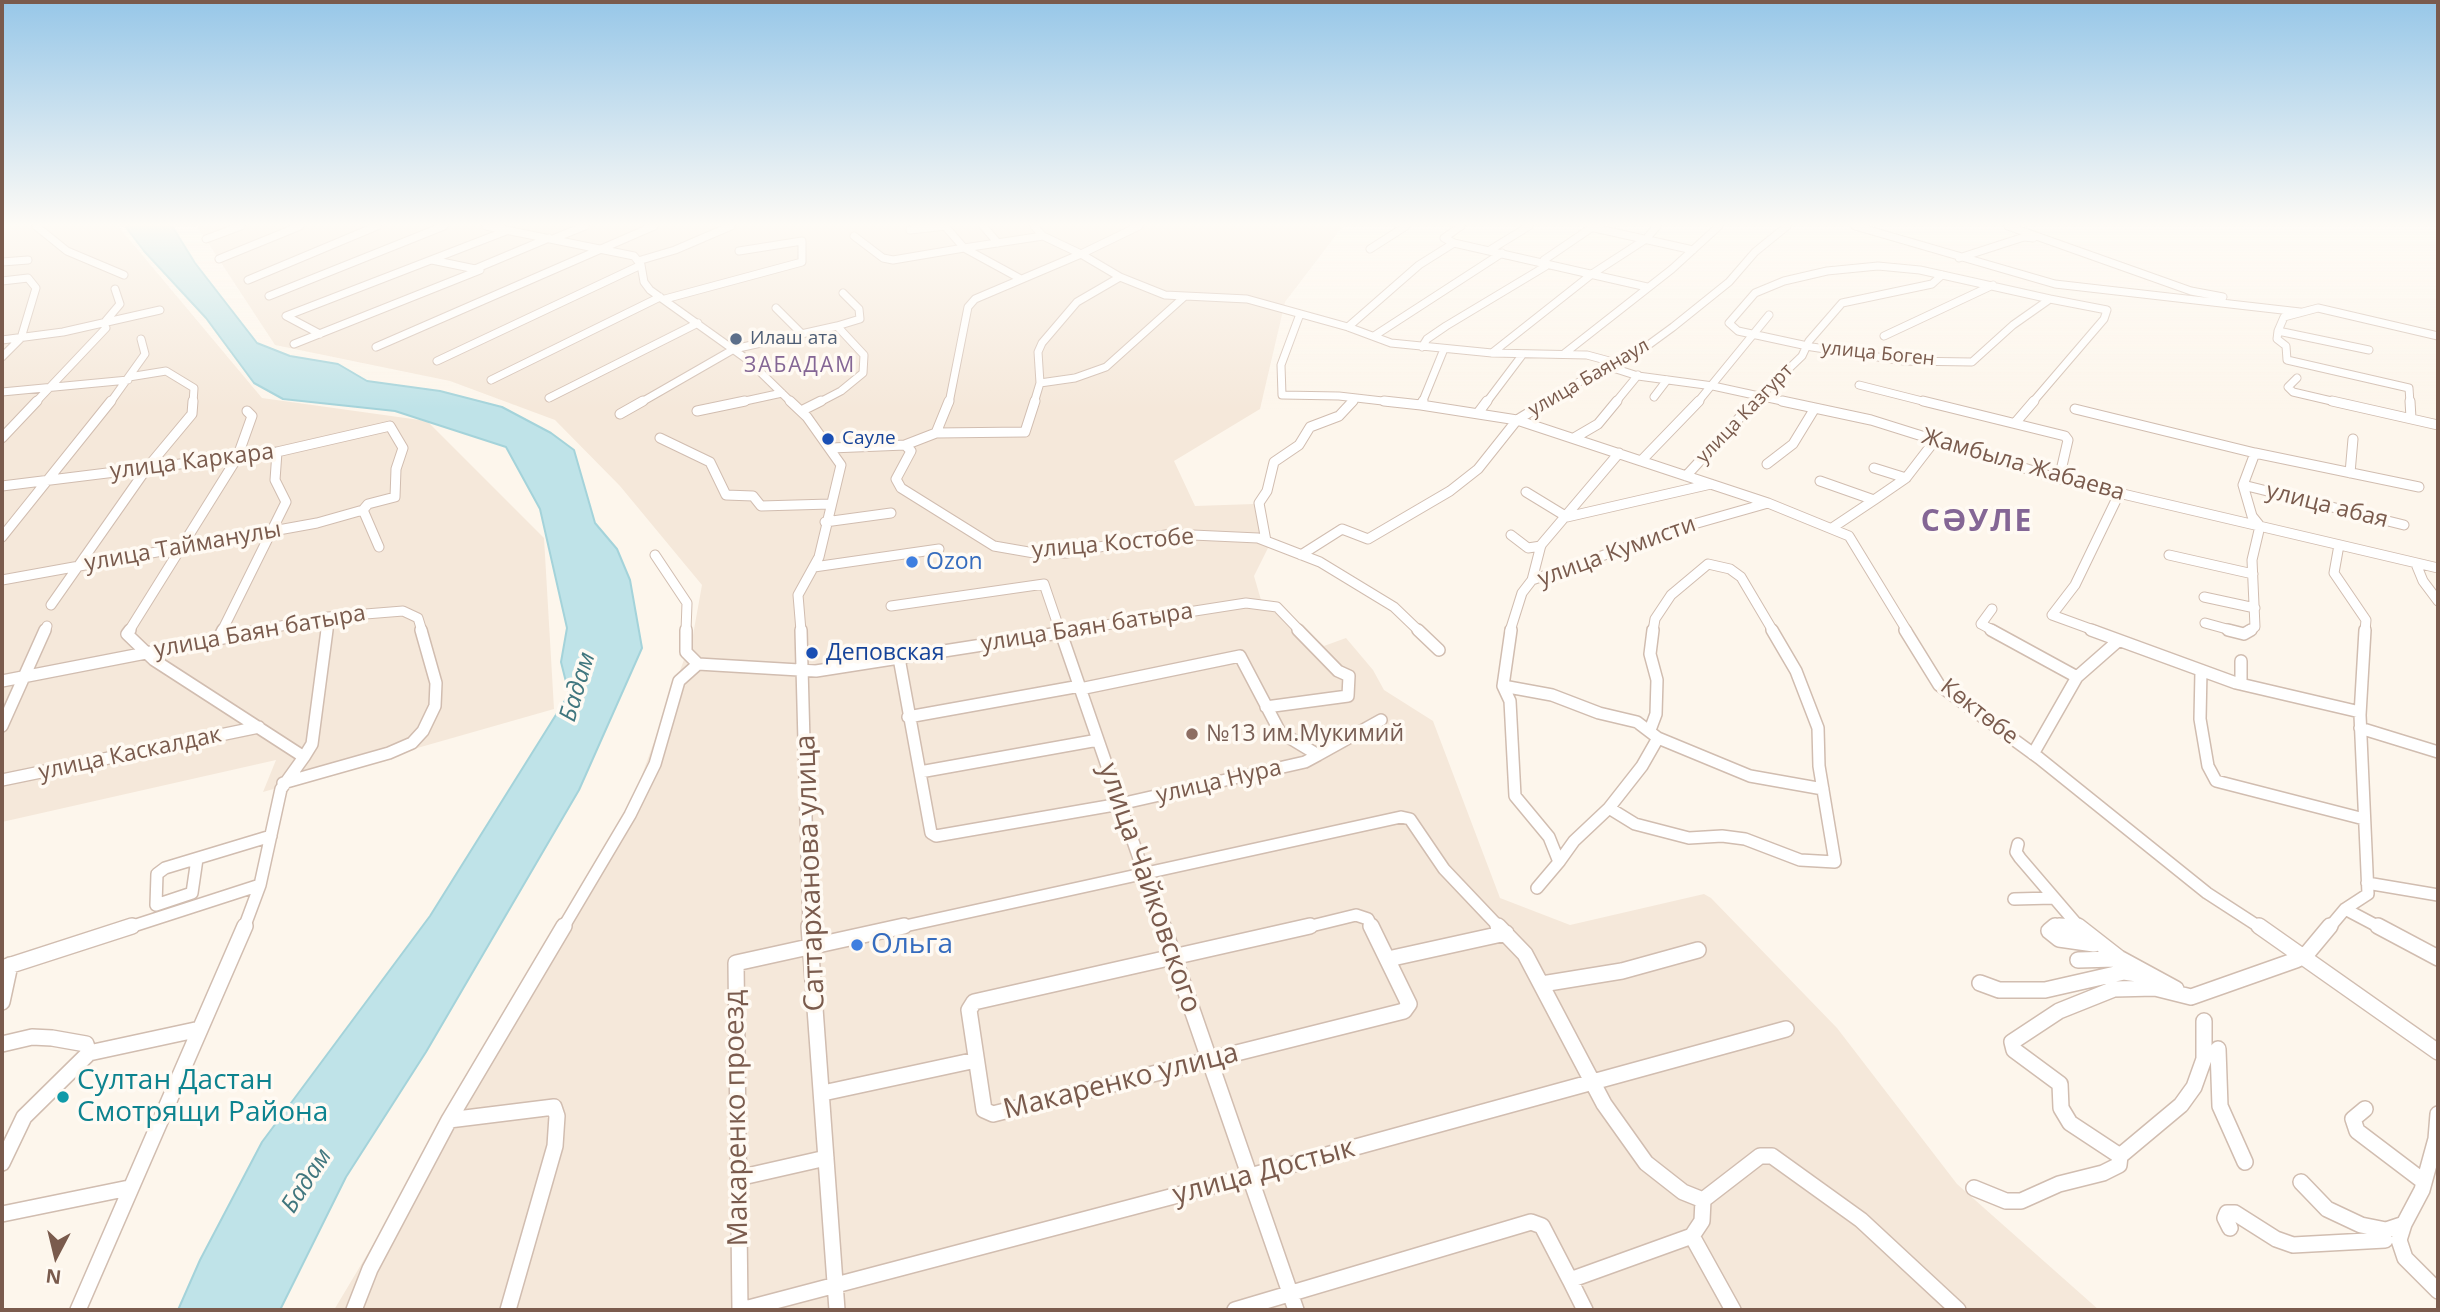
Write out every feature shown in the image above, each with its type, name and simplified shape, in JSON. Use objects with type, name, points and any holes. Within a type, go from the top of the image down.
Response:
[{"type":"street","points":[[2,357],[21,338],[35,287]]},
{"type":"street","points":[[269,296],[291,287]]},
{"type":"street","points":[[320,334],[286,316],[361,287]]},
{"type":"street","points":[[294,344],[437,287]]},
{"type":"street","points":[[376,347],[510,287]]},
{"type":"street","points":[[437,361],[590,287]]},
{"type":"street","points":[[650,287],[734,349],[801,411],[831,447],[907,446],[936,432],[1025,432],[1040,383],[1038,352],[1042,343],[1077,302],[1102,287]]},
{"type":"street","points":[[491,380],[663,298],[705,287]]},
{"type":"street","points":[[936,432],[951,397],[968,307],[975,299],[1000,287]]},
{"type":"street","name":"Жамбыла Жабаева","points":[[1142,287],[1184,297],[1247,299],[1348,327],[1391,343],[1492,353],[1587,355],[1612,363],[1622,372],[1713,386],[1815,408],[1936,439],[2059,479],[2438,568]]},
{"type":"street","points":[[1348,327],[1394,287]]},
{"type":"street","points":[[1374,336],[1449,287]]},
{"type":"street","points":[[1422,347],[1427,339],[1446,326],[1511,287]]},
{"type":"street","points":[[1492,353],[1575,287]]},
{"type":"street","points":[[1565,354],[1647,287]]},
{"type":"street","name":"улица Баянаул","points":[[1517,420],[1612,363],[1647,346],[1722,287]]},
{"type":"street","name":"улица Боген","points":[[1769,287],[1755,293],[1729,323],[1738,331],[1807,346],[1904,361],[1972,362],[2013,325],[2050,299]]},
{"type":"street","name":"улица Казгурт","points":[[1686,476],[1743,412],[1764,396],[1802,356],[1842,303],[1917,287]]},
{"type":"street","points":[[1884,336],[1978,295],[1990,287]]},
{"type":"street","name":"улица Боген","points":[[2002,287],[2050,299]]},
{"type":"street","points":[[2073,287],[2300,312]]},
{"type":"street","points":[[2172,287],[2216,303]]},
{"type":"street","points":[[2180,287],[2191,291],[2315,308],[2438,336]]},
{"type":"street","points":[[104,323],[120,304],[115,289]]},
{"type":"street","points":[[620,414],[734,349],[860,319],[859,309],[843,293]]},
{"type":"street","points":[[1040,383],[1075,379],[1106,367],[1184,297]]},
{"type":"street","points":[[2016,422],[2104,318],[2107,310],[2050,299]]},
{"type":"street","points":[[776,308],[802,334]]},
{"type":"street","points":[[2277,335],[2284,317],[2315,308]]},
{"type":"street","points":[[2,340],[104,323],[160,310]]},
{"type":"street","name":"Көктөбе","points":[[1300,314],[1281,365],[1282,395],[1421,405],[1517,420],[1768,503],[1849,536],[1939,685],[2033,754],[2207,893],[2305,956],[2438,1052]]},
{"type":"street","points":[[1641,461],[1713,386],[1769,315]]},
{"type":"street","points":[[2,438],[106,328],[104,323]]},
{"type":"street","points":[[549,398],[698,323]]},
{"type":"street","points":[[801,411],[841,391],[863,373],[864,355],[837,326]]},
{"type":"street","points":[[2277,335],[2369,350]]},
{"type":"street","points":[[2277,335],[2286,346],[2287,360],[2409,388],[2411,418]]},
{"type":"street","points":[[2,537],[128,379],[145,354],[141,339]]},
{"type":"street","points":[[1421,405],[1444,349]]},
{"type":"street","points":[[1478,413],[1523,354]]},
{"type":"street","points":[[2,393],[128,379],[166,371],[194,388],[192,414],[147,468],[51,606]]},
{"type":"street","points":[[1574,438],[1598,424],[1638,375]]},
{"type":"street","points":[[2297,378],[2288,387],[2293,392],[2438,425]]},
{"type":"street","points":[[1654,397],[1667,380]]},
{"type":"street","points":[[1859,385],[2065,436],[2068,440],[2059,479]]},
{"type":"street","points":[[697,411],[782,393]]},
{"type":"street","points":[[1266,541],[1259,503],[1267,491],[1274,462],[1299,444],[1310,427],[1339,416],[1355,399]]},
{"type":"street","points":[[1767,464],[1793,444],[1815,408]]},
{"type":"street","points":[[2075,409],[2255,453]]},
{"type":"street","points":[[247,411],[252,416],[237,458],[127,634],[147,653],[304,757]]},
{"type":"street","points":[[1301,555],[1342,529],[1368,539],[1432,499],[1450,491],[1478,469],[1517,420]]},
{"type":"street","name":"улица Каркара","points":[[2,486],[276,452],[381,426]]},
{"type":"street","name":"улица Тайманулы","points":[[2,580],[317,523],[363,510],[368,504],[395,497],[396,469],[403,447],[390,426],[381,426]]},
{"type":"street","points":[[660,438],[710,462],[726,495],[752,496],[761,506],[830,504]]},
{"type":"street","points":[[1832,528],[1906,478],[1936,439]]},
{"type":"street","points":[[2350,473],[2353,439]]},
{"type":"street","name":"улица Костобе","points":[[907,446],[911,451],[896,479],[901,488],[928,502],[956,525],[1010,551],[1066,553],[1182,534],[1266,541],[1320,562],[1394,607],[1439,650]]},
{"type":"street","name":"Саттарханова улица","points":[[831,447],[842,469],[825,522],[823,542],[814,567],[798,595],[804,671],[811,945],[836,1310]]},
{"type":"street","points":[[219,638],[286,502],[275,480],[276,452]]},
{"type":"street","points":[[1532,580],[1541,546],[1619,453]]},
{"type":"street","name":"улица абая","points":[[2404,525],[2243,485],[2255,453],[2419,487]]},
{"type":"street","points":[[1874,468],[1906,478]]},
{"type":"street","points":[[1820,481],[1874,500]]},
{"type":"street","points":[[1526,492],[1567,517],[1711,484]]},
{"type":"street","points":[[2204,623],[2244,634],[2255,627],[2252,560],[2260,526],[2252,516],[2243,485]]},
{"type":"street","points":[[2119,494],[2075,585],[2052,615],[2118,642],[2241,684],[2360,712]]},
{"type":"street","name":"улица Кумисти","points":[[1503,686],[1511,626],[1522,593],[1532,580],[1693,524],[1768,503]]},
{"type":"street","points":[[363,510],[379,547]]},
{"type":"street","points":[[825,522],[891,513]]},
{"type":"street","points":[[1511,536],[1528,548],[1541,546]]},
{"type":"street","points":[[2120,1156],[2070,1123],[2061,1108],[2060,1084],[2014,1049],[2012,1042],[2059,1011],[2114,989],[2155,988],[2191,997],[2305,956],[2345,909],[2368,894],[2360,728],[2366,621],[2334,573],[2339,545]]},
{"type":"street","points":[[814,567],[939,549]]},
{"type":"street","points":[[354,1310],[370,1269],[449,1120],[630,815],[654,764],[679,681],[698,664],[686,652],[687,603],[655,555]]},
{"type":"street","points":[[2169,555],[2253,574]]},
{"type":"street","points":[[1537,888],[1574,841],[1609,808],[1642,766],[1654,734],[1656,713],[1657,680],[1650,654],[1655,619],[1671,595],[1708,564],[1730,569],[1741,577],[1796,671],[1808,699],[1818,729],[1822,789],[1835,862],[1806,860],[1779,854],[1745,839],[1678,836],[1635,824],[1609,808]]},
{"type":"street","points":[[2416,564],[2423,581],[2438,601]]},
{"type":"street","name":"улица Чайковского","points":[[891,606],[1044,584],[1294,1302]]},
{"type":"street","points":[[2204,597],[2255,608]]},
{"type":"street","name":"улица Баян батыра","points":[[698,664],[804,671],[1246,603],[1277,607],[1338,671],[1349,676],[1348,696],[1266,707]]},
{"type":"street","points":[[1992,609],[1981,624],[2077,677]]},
{"type":"street","name":"улица Баян батыра","points":[[2,681],[328,617],[403,611],[418,618],[436,683],[435,706],[423,731],[412,743],[389,753],[283,783]]},
{"type":"street","points":[[78,1310],[243,932],[260,885],[283,783],[312,744],[328,617]]},
{"type":"street","points":[[2,726],[47,626]]},
{"type":"street","points":[[2033,754],[2077,677],[2118,642]]},
{"type":"street","name":"улица Нура","points":[[908,717],[1240,656],[1285,737],[1318,755]]},
{"type":"street","name":"улица Нура","points":[[899,658],[931,833],[936,836],[1120,804],[1305,762],[1318,755]]},
{"type":"street","points":[[2241,661],[2241,684]]},
{"type":"street","points":[[2202,671],[2200,719],[2208,766],[2216,781],[2364,819]]},
{"type":"street","points":[[1503,686],[1552,695],[1599,713],[1637,722],[1654,734],[1750,776],[1822,789]]},
{"type":"street","points":[[1503,686],[1510,701],[1515,796],[1549,837],[1559,862]]},
{"type":"street","points":[[1318,755],[1381,720]]},
{"type":"street","name":"улица Каскалдак","points":[[2,780],[259,727]]},
{"type":"street","points":[[2360,728],[2438,752]]},
{"type":"street","points":[[920,772],[1098,740]]},
{"type":"street","points":[[811,945],[1406,817],[1444,869],[1525,954],[1592,1082],[1646,1163],[1683,1192],[1703,1200]]},
{"type":"street","points":[[197,859],[271,836]]},
{"type":"street","points":[[1549,837],[1574,841]]},
{"type":"street","points":[[2018,844],[2016,852],[2020,858],[2078,927],[2097,944],[2191,997]]},
{"type":"street","points":[[2367,883],[2438,895]]},
{"type":"street","points":[[2,1002],[6,966],[260,885]]},
{"type":"street","points":[[2014,898],[2053,898]]},
{"type":"street","points":[[2345,909],[2438,958]]},
{"type":"street","name":"Макаренко улица","points":[[1356,915],[1368,919],[1388,960],[1409,1004],[1404,1011],[987,1114],[984,1110],[969,1010],[974,1002],[1174,959],[1356,915]]},
{"type":"street","points":[[2078,927],[2055,926],[2049,931],[2059,939],[2097,944]]},
{"type":"street","points":[[1388,960],[1506,933]]},
{"type":"street","name":"Макаренко проезд","points":[[740,1310],[734,966],[740,960],[811,945]]},
{"type":"street","points":[[1542,984],[1622,971],[1698,950]]},
{"type":"street","points":[[2078,960],[2106,957],[2122,960]]},
{"type":"street","points":[[1980,983],[1998,990],[2036,990],[2124,972],[2154,977]]},
{"type":"street","points":[[1974,1188],[2006,1201],[2021,1201],[2059,1184],[2119,1165],[2120,1156],[2189,1095],[2204,1059],[2204,1021]]},
{"type":"street","points":[[2,1163],[24,1117],[89,1053],[200,1029]]},
{"type":"street","name":"улица Достык","points":[[740,1310],[1250,1176],[1786,1029]]},
{"type":"street","points":[[2,1044],[32,1037],[52,1038],[86,1044],[89,1053]]},
{"type":"street","points":[[2218,1049],[2220,1105],[2245,1162]]},
{"type":"street","points":[[822,1093],[976,1060]]},
{"type":"street","points":[[449,1120],[554,1107],[558,1116],[555,1146],[508,1310]]},
{"type":"street","points":[[2365,1110],[2353,1119],[2357,1131],[2398,1166],[2423,1181]]},
{"type":"street","points":[[2438,1114],[2436,1139],[2422,1191],[2404,1224],[2399,1240],[2405,1258],[2438,1291]]},
{"type":"street","points":[[1570,1280],[1692,1236],[1702,1221],[1703,1200],[1760,1156],[1773,1156],[1861,1220],[1958,1310]]},
{"type":"street","points":[[738,1178],[826,1158]]},
{"type":"street","points":[[2301,1182],[2328,1209],[2361,1225],[2386,1230],[2404,1224]]},
{"type":"street","points":[[2,1214],[129,1188]]},
{"type":"street","points":[[2230,1228],[2225,1218],[2228,1213],[2235,1213],[2276,1239],[2293,1245],[2385,1240]]},
{"type":"street","points":[[1235,1310],[1294,1302],[1531,1222],[1542,1226],[1585,1310]]},
{"type":"street","points":[[1692,1236],[1733,1310]]},
{"type":"shaded area","points":[[2,287],[169,287],[262,398],[427,421],[544,538],[554,709],[263,792],[276,760],[2,822]]},
{"type":"shaded area","name":"ЗАБАДАМ","points":[[237,287],[1296,287],[1285,302],[1260,409],[1174,461],[1195,506],[1254,504],[1260,534],[1270,544],[1254,576],[1261,600],[1280,605],[1324,646],[1346,638],[1373,670],[1384,690],[1433,721],[1500,898],[1570,925],[1704,894],[1711,898],[1837,1028],[1957,1184],[2099,1310],[334,1310],[624,824],[693,635],[702,585],[620,486],[555,420],[450,381],[275,345]]},
{"type":"water","name":"Бадам","points":[[178,287],[214,287],[257,343],[290,356],[338,364],[367,381],[440,391],[502,407],[551,433],[574,450],[595,523],[617,549],[630,580],[642,648],[579,790],[426,1052],[346,1177],[280,1310],[178,1310],[200,1260],[262,1142],[430,916],[569,694],[561,662],[567,628],[540,509],[506,447],[395,411],[283,399],[254,383],[206,318]]},
{"type":"place","name":"Илаш ата","points":[[736,339]]},
{"type":"place","name":"Сауле","points":[[828,439]]},
{"type":"place","name":"Ozon","points":[[912,562]]},
{"type":"place","name":"Деповская","points":[[812,653]]},
{"type":"place","name":"№13 им.Мукимий","points":[[1192,734]]},
{"type":"place","name":"Ольга","points":[[857,945]]},
{"type":"place","name":"Султан Дастан Смотрящи Района","points":[[63,1097]]},
{"type":"district","name":"ЗАБАДАМ","points":[[800,366]]},
{"type":"district","name":"СӘУЛЕ","points":[[1977,522]]}]
